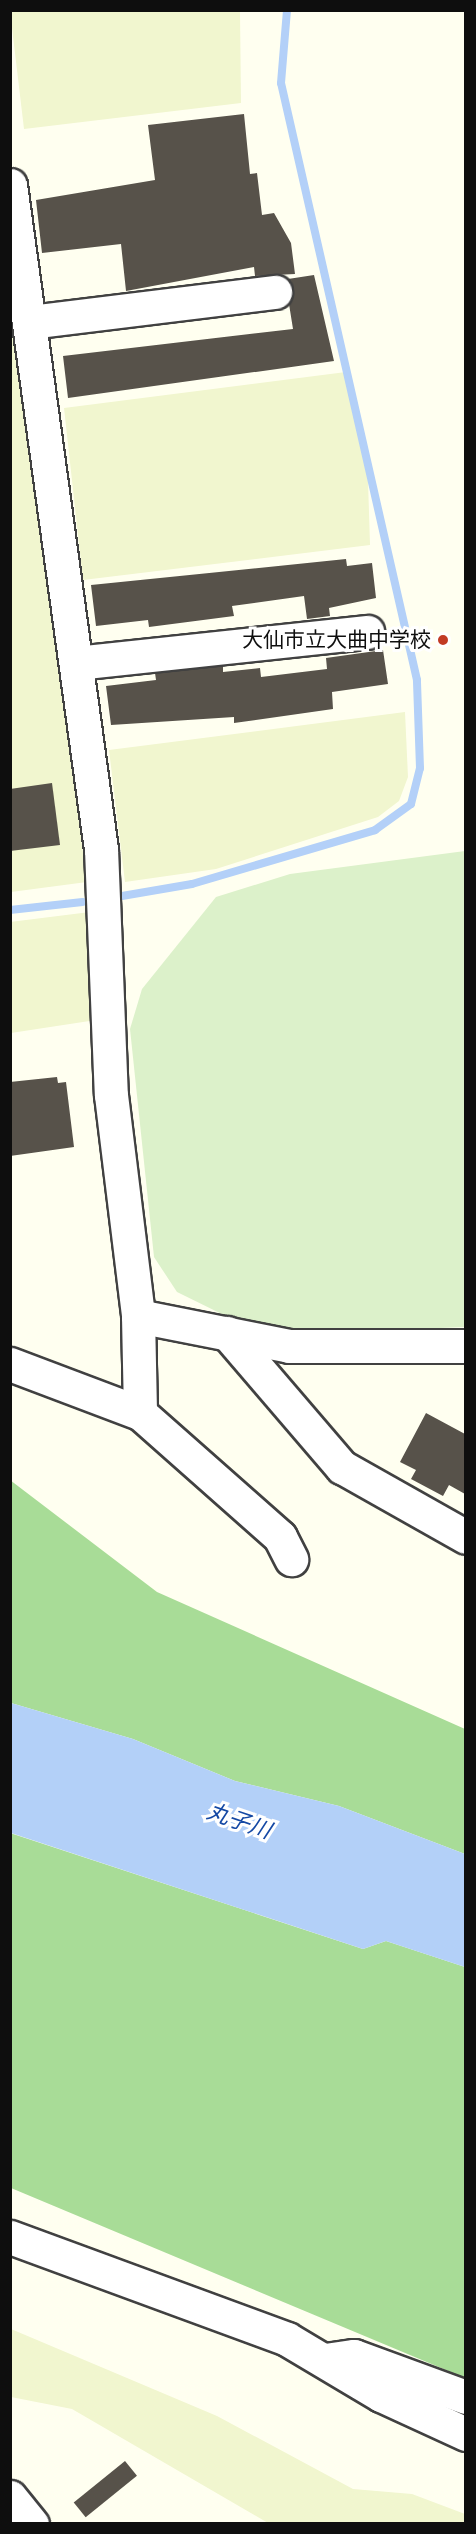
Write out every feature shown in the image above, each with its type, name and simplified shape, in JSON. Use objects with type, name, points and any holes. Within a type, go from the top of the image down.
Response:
[{"type":"street","points":[[10,185],[101,849],[111,1095],[138,1316],[140,1413]]},
{"type":"street","points":[[29,322],[275,292]]},
{"type":"street","points":[[76,663],[367,632]]},
{"type":"street","points":[[138,1316],[289,1346],[465,1346]]},
{"type":"street","points":[[227,1334],[342,1467],[465,1537]]},
{"type":"street","points":[[10,1364],[140,1413],[280,1537],[291,1559]]},
{"type":"street","points":[[10,2237],[287,2339],[465,2434]]},
{"type":"street","points":[[323,2360],[354,2356],[465,2397]]},
{"type":"street","points":[[10,2497],[32,2523]]},
{"type":"green space","points":[[10,11],[240,11],[241,103],[24,129]]},
{"type":"green space","points":[[10,307],[87,882],[11,892],[10,892]]},
{"type":"green space","points":[[346,372],[368,481],[370,545],[83,580],[64,408]]},
{"type":"green space","points":[[405,712],[408,777],[399,801],[378,817],[216,869],[125,882],[109,750]]},
{"type":"green space","points":[[465,851],[465,1327],[316,1333],[236,1321],[177,1292],[154,1257],[130,1029],[142,989],[216,897],[290,874]]},
{"type":"green space","points":[[90,912],[96,1020],[11,1033],[10,922]]},
{"type":"green space","points":[[10,1480],[157,1592],[465,1729],[465,1854],[339,1806],[235,1781],[133,1739],[11,1703]]},
{"type":"green space","points":[[10,1833],[363,1949],[386,1941],[465,1967],[465,2378],[11,2188]]},
{"type":"green space","points":[[11,2329],[217,2416],[353,2489],[412,2494],[465,2514],[465,2523],[268,2523],[72,2409],[11,2397]]},
{"type":"water","name":"丸子川","points":[[11,1703],[133,1739],[235,1781],[339,1806],[465,1854],[465,1967],[386,1941],[363,1949],[11,1833]]},
{"type":"building","points":[[244,114],[250,174],[257,173],[262,215],[274,213],[291,243],[295,274],[255,276],[254,267],[126,291],[121,244],[42,253],[36,200],[155,180],[148,125]]},
{"type":"building","points":[[314,275],[334,361],[68,398],[63,356],[293,329],[289,304],[294,290],[288,279]]},
{"type":"building","points":[[346,559],[347,566],[372,563],[376,598],[329,608],[330,616],[307,619],[304,596],[232,606],[234,616],[149,627],[148,620],[96,626],[91,585]]},
{"type":"building","points":[[383,650],[388,684],[332,692],[333,709],[234,723],[234,717],[111,725],[106,686],[156,680],[155,673],[223,666],[223,672],[260,668],[261,677],[327,669],[326,658]]},
{"type":"building","points":[[52,783],[60,845],[10,851],[10,789]]},
{"type":"building","points":[[57,1077],[58,1083],[66,1082],[74,1147],[10,1156],[10,1082]]},
{"type":"building","points":[[426,1413],[465,1434],[465,1494],[449,1485],[443,1496],[411,1479],[416,1470],[400,1462]]},
{"type":"building","points":[[125,2461],[137,2476],[86,2517],[74,2503]]},
{"type":"waterway","points":[[122,896],[192,884],[375,830],[411,804],[420,768],[417,680],[281,83],[287,10]]},
{"type":"waterway","points":[[10,910],[83,902]]},
{"type":"place","name":"大仙市立大曲中学校","points":[[443,640]]}]
